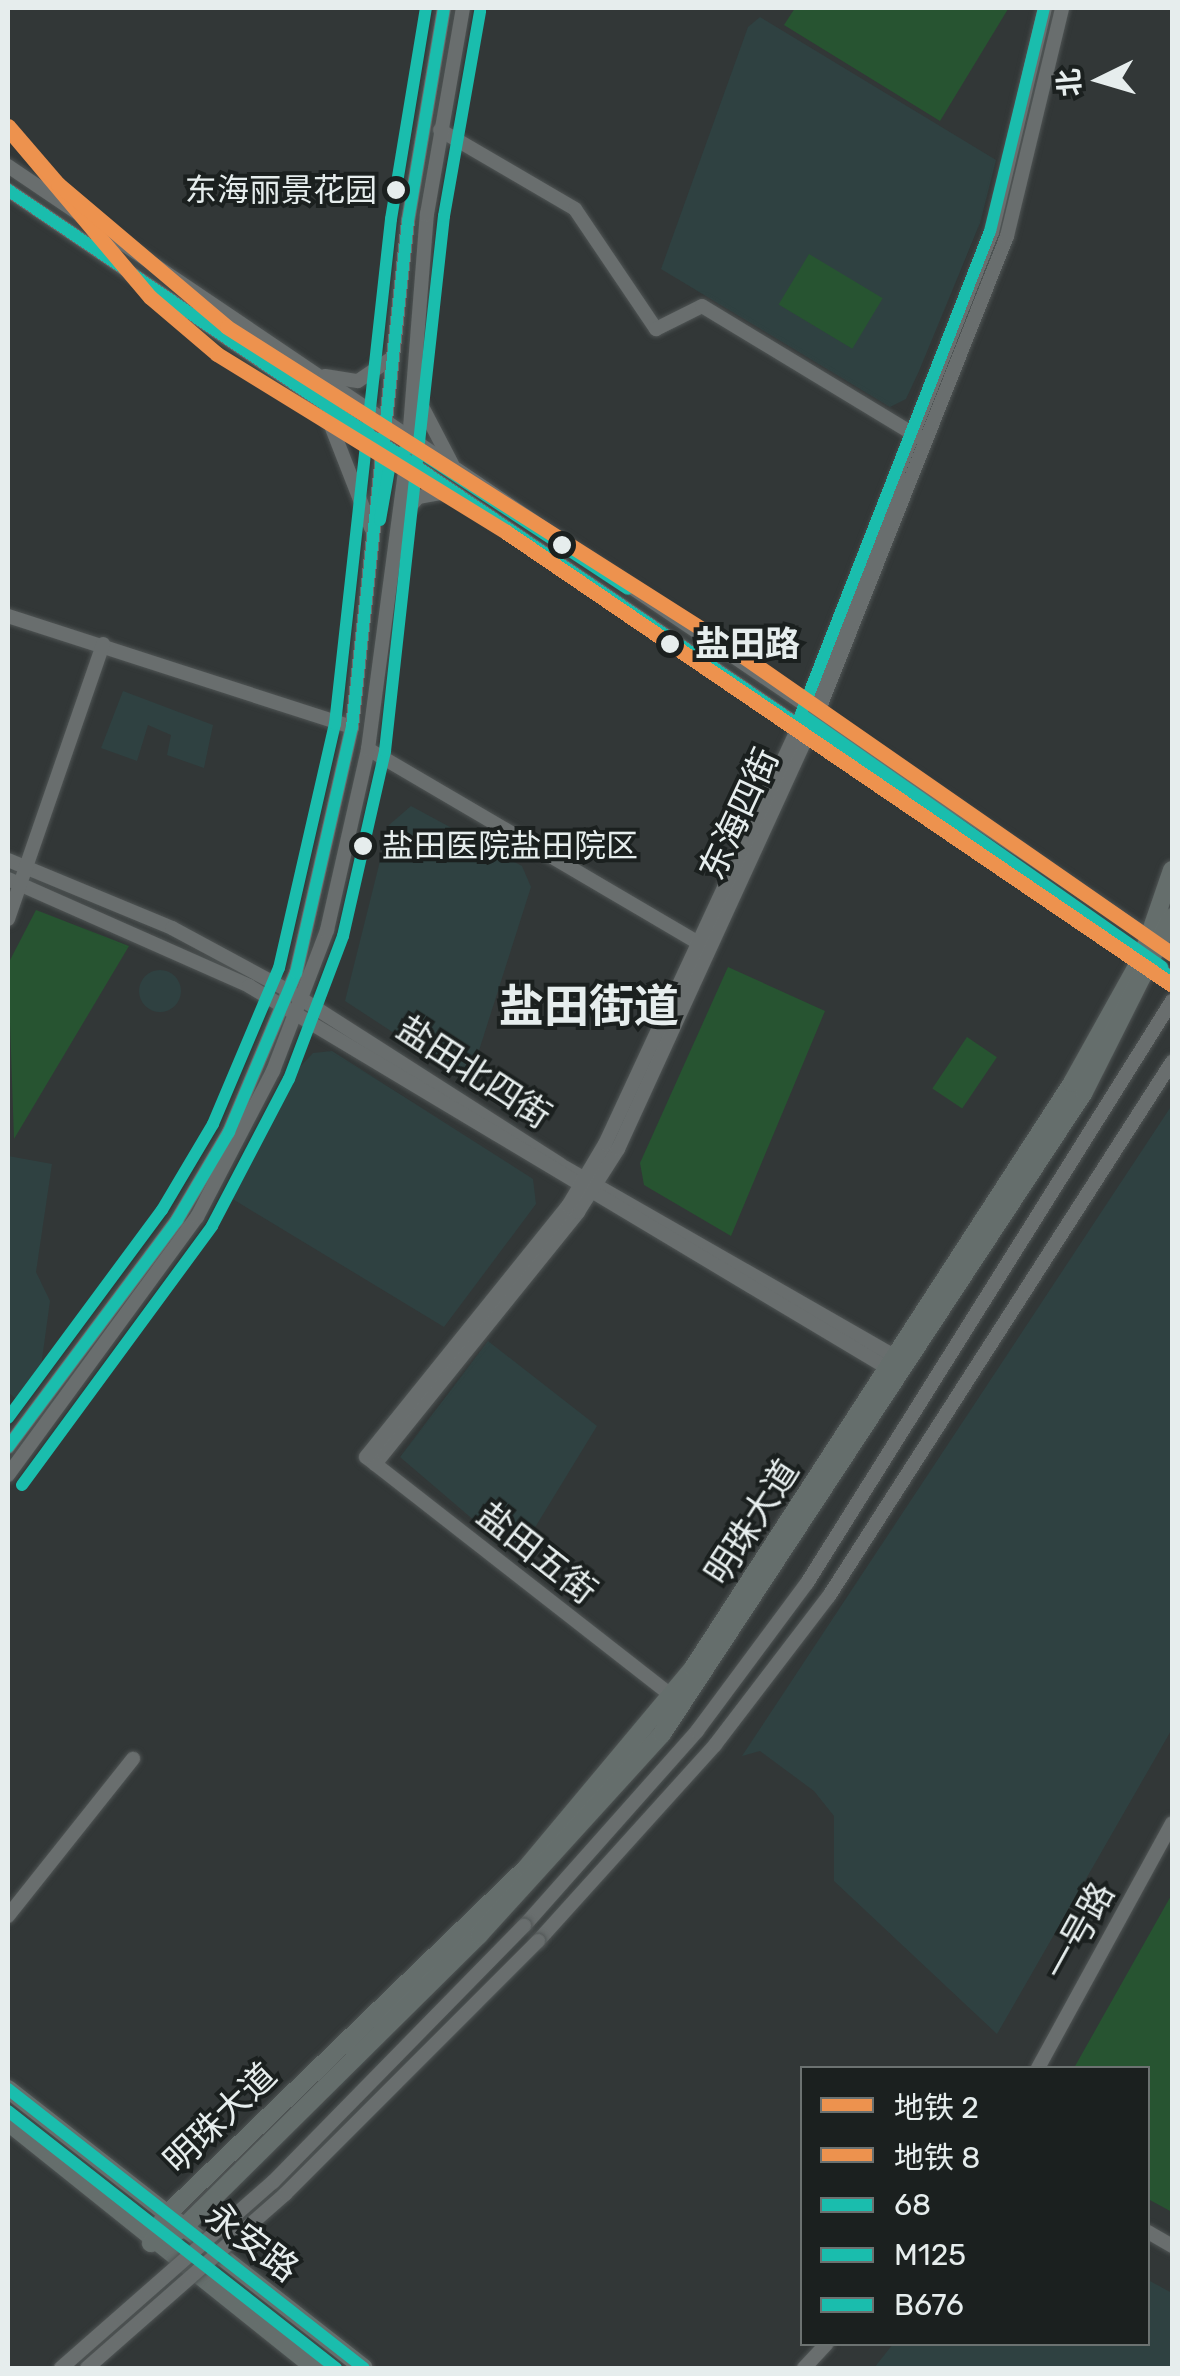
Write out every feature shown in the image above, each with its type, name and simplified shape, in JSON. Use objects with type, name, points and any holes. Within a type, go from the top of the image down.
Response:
[{"type":"main road","name":"明珠大道","points":[[1161,946],[1172,870]]},
{"type":"main road","name":"明珠大道","points":[[150,2243],[164,2216],[526,1868],[672,1696],[1161,946],[1172,917]]},
{"type":"main road","name":"明珠大道","points":[[150,2243],[182,2229],[534,1879],[662,1734],[1084,1092],[1147,962]]},
{"type":"main road","name":"永安路","points":[[8,2089],[164,2216],[364,2368]]},
{"type":"main road","name":"永安路","points":[[8,2122],[150,2243],[314,2368]]},
{"type":"street","points":[[8,1446],[177,1220],[229,1132],[293,1002],[352,727],[391,359],[444,8]]},
{"type":"street","points":[[8,1475],[181,1242],[293,1002],[368,749],[410,441],[413,369],[440,130],[463,8]]},
{"type":"street","name":"东海四街","points":[[371,1461],[586,1187],[704,946],[813,708],[918,437],[992,232],[1045,8]]},
{"type":"street","name":"东海四街","points":[[918,437],[1007,236],[1062,8]]},
{"type":"street","points":[[440,130],[575,208],[656,329],[702,306],[918,437]]},
{"type":"street","points":[[8,166],[313,373],[386,429],[458,472],[813,708],[1161,946]]},
{"type":"street","points":[[8,190],[383,452],[453,491],[1172,978]]},
{"type":"street","points":[[313,373],[358,381],[391,359]]},
{"type":"street","points":[[413,369],[433,439],[458,472]]},
{"type":"street","points":[[322,410],[348,452],[372,532]]},
{"type":"street","points":[[396,528],[418,497],[453,491]]},
{"type":"street","points":[[8,616],[352,727]]},
{"type":"street","points":[[8,919],[15,882],[28,868],[103,644]]},
{"type":"street","points":[[368,749],[704,946]]},
{"type":"street","name":"盐田北四街","points":[[8,860],[293,1002],[586,1187],[892,1363]]},
{"type":"street","name":"盐田北四街","points":[[15,882],[293,1002]]},
{"type":"street","points":[[61,2368],[272,2182],[524,1926],[769,1636],[1044,1211],[1172,1001]]},
{"type":"street","points":[[87,2368],[286,2194],[538,1940],[715,1745],[809,1623],[1172,1062]]},
{"type":"street","name":"盐田五街","points":[[371,1461],[672,1696]]},
{"type":"street","points":[[8,1916],[133,1758]]},
{"type":"street","name":"一号路","points":[[1039,2066],[1172,1823]]},
{"type":"street","points":[[1150,2233],[1172,2246]]},
{"type":"street","points":[[804,2368],[824,2346]]},
{"type":"shaded area","points":[[760,17],[996,160],[980,223],[919,371],[906,399],[890,407],[661,269],[748,27]]},
{"type":"shaded area","points":[[123,691],[213,725],[204,768],[167,755],[171,735],[148,725],[137,761],[101,748]]},
{"type":"shaded area","points":[[411,806],[522,866],[531,887],[469,1082],[345,1001],[389,825]]},
{"type":"shaded area","points":[[160,970],[175,976],[181,991],[175,1006],[160,1012],[145,1006],[139,991],[145,976]]},
{"type":"shaded area","points":[[332,1051],[533,1179],[536,1204],[444,1327],[231,1198],[298,1069],[313,1053]]},
{"type":"shaded area","points":[[1172,1105],[1172,1729],[997,2034],[834,1881],[834,1816],[814,1791],[760,1751],[742,1756]]},
{"type":"shaded area","points":[[8,1156],[52,1164],[36,1272],[50,1301],[40,1374],[18,1401],[8,1392]]},
{"type":"shaded area","points":[[488,1341],[597,1426],[517,1557],[400,1457]]},
{"type":"shaded area","points":[[1150,2281],[1172,2293],[1172,2368],[874,2368],[891,2346],[1150,2346]]},
{"type":"green space","points":[[795,8],[1008,9],[940,121],[784,25]]},
{"type":"green space","points":[[809,254],[883,298],[852,349],[779,305]]},
{"type":"green space","points":[[36,910],[129,946],[14,1139],[8,964]]},
{"type":"green space","points":[[728,967],[825,1011],[731,1236],[644,1185],[640,1163]]},
{"type":"green space","points":[[967,1037],[997,1057],[962,1109],[932,1088]]},
{"type":"green space","points":[[1172,1894],[1172,2212],[1150,2200],[1150,2066],[1075,2066]]},
{"type":"metro line","name":"8","points":[[8,126],[58,184],[227,327],[727,645],[1172,954]]},
{"type":"metro line","name":"2","points":[[8,129],[150,297],[217,354],[506,532],[1172,985]]},
{"type":"transit line","name":"B676","points":[[8,1418],[162,1210],[213,1124],[279,968],[335,724],[391,219],[426,8]]},
{"type":"transit line","name":"68","points":[[8,1447],[177,1220],[229,1132],[296,973],[352,727],[408,221],[444,8]]},
{"type":"transit line","name":"M125","points":[[1044,8],[990,231],[801,714],[1162,967]]},
{"type":"transit line","name":"M125","points":[[22,1485],[212,1226],[289,1079],[343,936],[385,751],[444,216],[480,11]]},
{"type":"transit line","name":"68","points":[[8,190],[1172,978]]},
{"type":"transit line","name":"B676","points":[[380,520],[391,458],[412,447],[628,589]]},
{"type":"transit line","name":"68","points":[[8,2089],[364,2368]]},
{"type":"transit line","name":"M125","points":[[8,2111],[336,2368]]},
{"type":"place","name":"东海丽景花园","points":[[396,190]]},
{"type":"place","name":"盐田路","points":[[670,644]]},
{"type":"place","name":"盐田医院盐田院区","points":[[363,846]]},
{"type":"district","name":"盐田街道","points":[[589,1007]]}]
